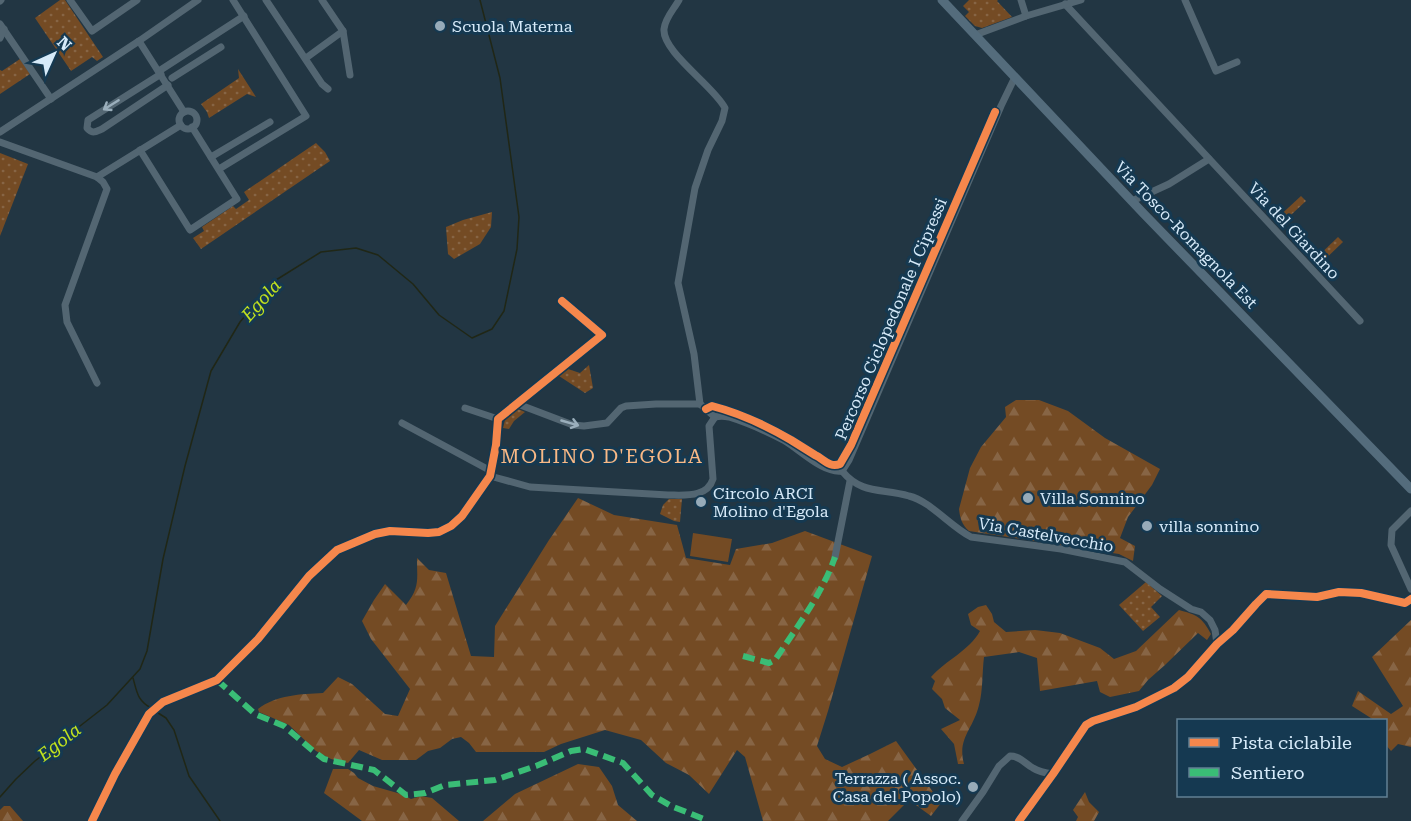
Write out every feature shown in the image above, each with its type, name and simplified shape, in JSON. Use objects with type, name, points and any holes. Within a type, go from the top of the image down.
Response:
[{"type":"main road","name":"Via Tosco-Romagnola Est","points":[[942,0],[1132,201],[1410,486]]},
{"type":"street","points":[[70,0],[92,31],[137,0]]},
{"type":"street","points":[[0,132],[198,0]]},
{"type":"street","points":[[219,170],[306,116],[233,0]]},
{"type":"street","points":[[266,0],[322,84],[328,89]]},
{"type":"street","points":[[322,0],[343,31],[350,75]]},
{"type":"street","points":[[679,0],[666,20],[664,27],[666,42],[716,94],[726,108],[695,188],[678,283],[694,354],[700,404]]},
{"type":"street","points":[[1021,0],[1026,16]]},
{"type":"street","points":[[975,35],[1026,16],[1081,0]]},
{"type":"street","points":[[1185,0],[1216,71],[1237,62]]},
{"type":"street","name":"Via del Giardino","points":[[1065,4],[1360,321]]},
{"type":"street","points":[[221,47],[102,129],[95,133],[90,132],[87,128],[88,120],[244,16]]},
{"type":"street","points":[[2,26],[51,99]]},
{"type":"street","points":[[0,38],[2,26]]},
{"type":"street","points":[[306,58],[343,31]]},
{"type":"street","points":[[140,40],[160,73],[170,82],[184,112]]},
{"type":"street","points":[[193,49],[201,60]]},
{"type":"street","points":[[842,471],[854,449],[1015,77]]},
{"type":"street","points":[[181,125],[186,128],[196,124],[197,117],[191,111],[184,112]]},
{"type":"street","points":[[181,125],[180,119],[184,112]]},
{"type":"street","points":[[211,157],[270,122]]},
{"type":"street","points":[[97,177],[181,125]]},
{"type":"street","points":[[140,150],[190,230],[237,199],[192,127]]},
{"type":"street","points":[[247,135],[254,148]]},
{"type":"street","points":[[0,142],[97,177],[104,182],[107,189],[64,305],[67,322],[97,383]]},
{"type":"street","points":[[1132,201],[1169,184],[1209,159]]},
{"type":"street","points":[[92,821],[115,774],[153,710],[163,702],[217,680],[258,639],[309,576],[337,550],[375,534],[390,531],[439,532],[451,526],[469,508],[491,474],[498,419],[602,335],[562,301]]},
{"type":"street","points":[[515,403],[573,425],[584,426],[608,423],[621,408],[626,406],[700,404],[715,417],[727,417],[784,440],[829,470],[842,471]]},
{"type":"street","points":[[465,408],[498,419]]},
{"type":"street","points":[[402,423],[491,474],[518,484],[548,489],[686,495],[705,491],[712,484],[709,426],[715,417]]},
{"type":"street","points":[[835,557],[850,481],[842,471]]},
{"type":"street","name":"Via Castelvecchio","points":[[850,481],[870,489],[911,496],[923,502],[970,537],[1061,549],[1125,562],[1160,589],[1191,609],[1201,612],[1210,620],[1215,630],[1217,644]]},
{"type":"street","points":[[1411,511],[1392,530],[1391,545],[1411,588]]},
{"type":"street","points":[[1019,821],[1086,725],[1136,707],[1174,688],[1188,677],[1266,594],[1317,597],[1339,592],[1361,593],[1405,603],[1411,599]]},
{"type":"street","points":[[962,821],[1005,759],[1010,756],[1017,756],[1042,772],[1053,774]]},
{"type":"green space","points":[[60,0],[65,0],[103,57],[97,61],[92,57],[71,71],[35,18]]},
{"type":"green space","points":[[969,0],[998,0],[1012,17],[982,28],[975,26],[965,16],[969,12],[963,6]]},
{"type":"green space","points":[[20,59],[30,74],[0,94],[0,70],[2,71]]},
{"type":"green space","points":[[238,69],[256,97],[247,94],[209,118],[201,104],[239,78]]},
{"type":"green space","points":[[316,143],[330,161],[201,249],[193,238],[204,231],[202,227],[233,206],[236,209],[249,200],[244,192]]},
{"type":"green space","points":[[0,153],[28,164],[0,236]]},
{"type":"green space","points":[[1301,196],[1306,201],[1279,226],[1274,221]]},
{"type":"green space","points":[[492,212],[491,227],[480,244],[454,259],[448,254],[446,227]]},
{"type":"green space","points":[[1338,237],[1343,242],[1317,267],[1312,262]]},
{"type":"green space","points":[[589,365],[593,388],[585,393],[559,376],[568,369],[580,373]]},
{"type":"green space","points":[[1016,400],[1039,400],[1068,411],[1105,438],[1160,469],[1152,485],[1128,517],[1120,538],[1135,546],[1133,561],[1119,554],[969,531],[965,526],[959,509],[970,468],[981,447],[1006,417],[1005,407]]},
{"type":"green space","points":[[518,409],[525,412],[514,421],[509,429],[503,428],[505,420]]},
{"type":"green space","points":[[578,498],[614,515],[677,525],[686,558],[730,565],[736,549],[772,543],[805,531],[872,556],[817,746],[825,759],[842,767],[896,741],[941,803],[931,816],[909,800],[888,821],[763,821],[745,757],[737,750],[709,794],[689,775],[666,763],[641,740],[605,730],[544,752],[476,752],[461,737],[452,739],[440,748],[428,751],[416,760],[382,760],[359,750],[348,763],[331,759],[316,751],[289,725],[259,712],[258,709],[265,704],[281,698],[323,693],[338,677],[352,684],[385,714],[398,716],[410,689],[371,639],[362,621],[385,584],[406,605],[416,588],[417,558],[429,570],[446,573],[471,656],[494,657],[495,626]]},
{"type":"green space","points":[[669,499],[682,499],[680,522],[660,514],[663,505]]},
{"type":"green space","points":[[693,533],[732,539],[728,562],[690,556]]},
{"type":"green space","points":[[1146,582],[1162,596],[1151,607],[1160,617],[1143,631],[1119,605]]},
{"type":"green space","points":[[986,605],[994,622],[1006,632],[1035,630],[1060,633],[1100,648],[1114,659],[1136,651],[1179,610],[1198,618],[1211,634],[1207,640],[1198,633],[1139,691],[1110,697],[1100,692],[1097,681],[1040,691],[1037,658],[1019,652],[984,657],[979,705],[964,740],[962,755],[964,764],[958,764],[954,744],[941,729],[960,720],[945,708],[942,699],[932,689],[935,681],[931,677],[975,638],[980,631],[971,625],[968,614]]},
{"type":"green space","points":[[1411,620],[1411,747],[1398,744],[1391,751],[1387,746],[1387,719],[1372,719],[1352,706],[1358,691],[1391,714],[1403,706],[1372,657]]},
{"type":"green space","points":[[578,764],[599,767],[612,786],[618,805],[637,821],[483,821],[515,794]]},
{"type":"green space","points":[[333,769],[348,769],[358,778],[373,786],[411,799],[421,796],[432,798],[459,821],[362,821],[324,793]]},
{"type":"green space","points":[[1085,792],[1089,802],[1099,812],[1094,821],[1076,821],[1078,817],[1073,810]]},
{"type":"green space","points":[[4,806],[10,806],[23,821],[0,821],[0,810]]},
{"type":"waterway","name":"Egola","points":[[0,797],[35,761],[107,705],[140,669],[147,651],[163,559],[185,466],[211,371],[240,322],[276,280],[321,252],[356,248],[378,255],[413,284],[439,315],[472,338],[492,329],[504,311],[517,249],[519,217],[500,78],[480,0]]},
{"type":"waterway","points":[[133,678],[140,699],[151,708]]},
{"type":"waterway","points":[[155,711],[166,718],[174,730],[189,776],[220,821]]},
{"type":"marked path","points":[[743,656],[769,663],[775,660],[816,597],[835,557]]},
{"type":"marked path","points":[[217,680],[255,714],[284,726],[324,759],[374,770],[406,795],[425,793],[445,785],[495,780],[571,751],[584,749],[623,763],[652,795],[671,806],[707,821]]},
{"type":"cycle path","name":"Percorso Ciclopedonale I Cipressi","points":[[706,409],[712,406],[743,416],[782,435],[830,464],[840,464],[851,445],[995,112]]},
{"type":"cycle path","points":[[92,821],[149,714],[163,702],[217,680],[258,639],[309,576],[337,550],[375,534],[390,531],[439,532],[451,526],[462,516],[490,476],[498,419],[602,335],[562,301]]},
{"type":"cycle path","points":[[1019,821],[1086,725],[1136,707],[1174,688],[1188,677],[1266,594],[1317,597],[1339,592],[1361,593],[1405,603],[1411,599]]},
{"type":"place","name":"Scuola Materna","points":[[440,26]]},
{"type":"place","name":"Villa Sonnino","points":[[1028,498]]},
{"type":"place","name":"Circolo ARCI Molino d'Egola","points":[[701,502]]},
{"type":"place","name":"villa sonnino","points":[[1147,526]]},
{"type":"place","name":"Terrazza ( Assoc. Casa del Popolo)","points":[[973,787]]},
{"type":"district","name":"MOLINO D'EGOLA","points":[[602,456]]}]
